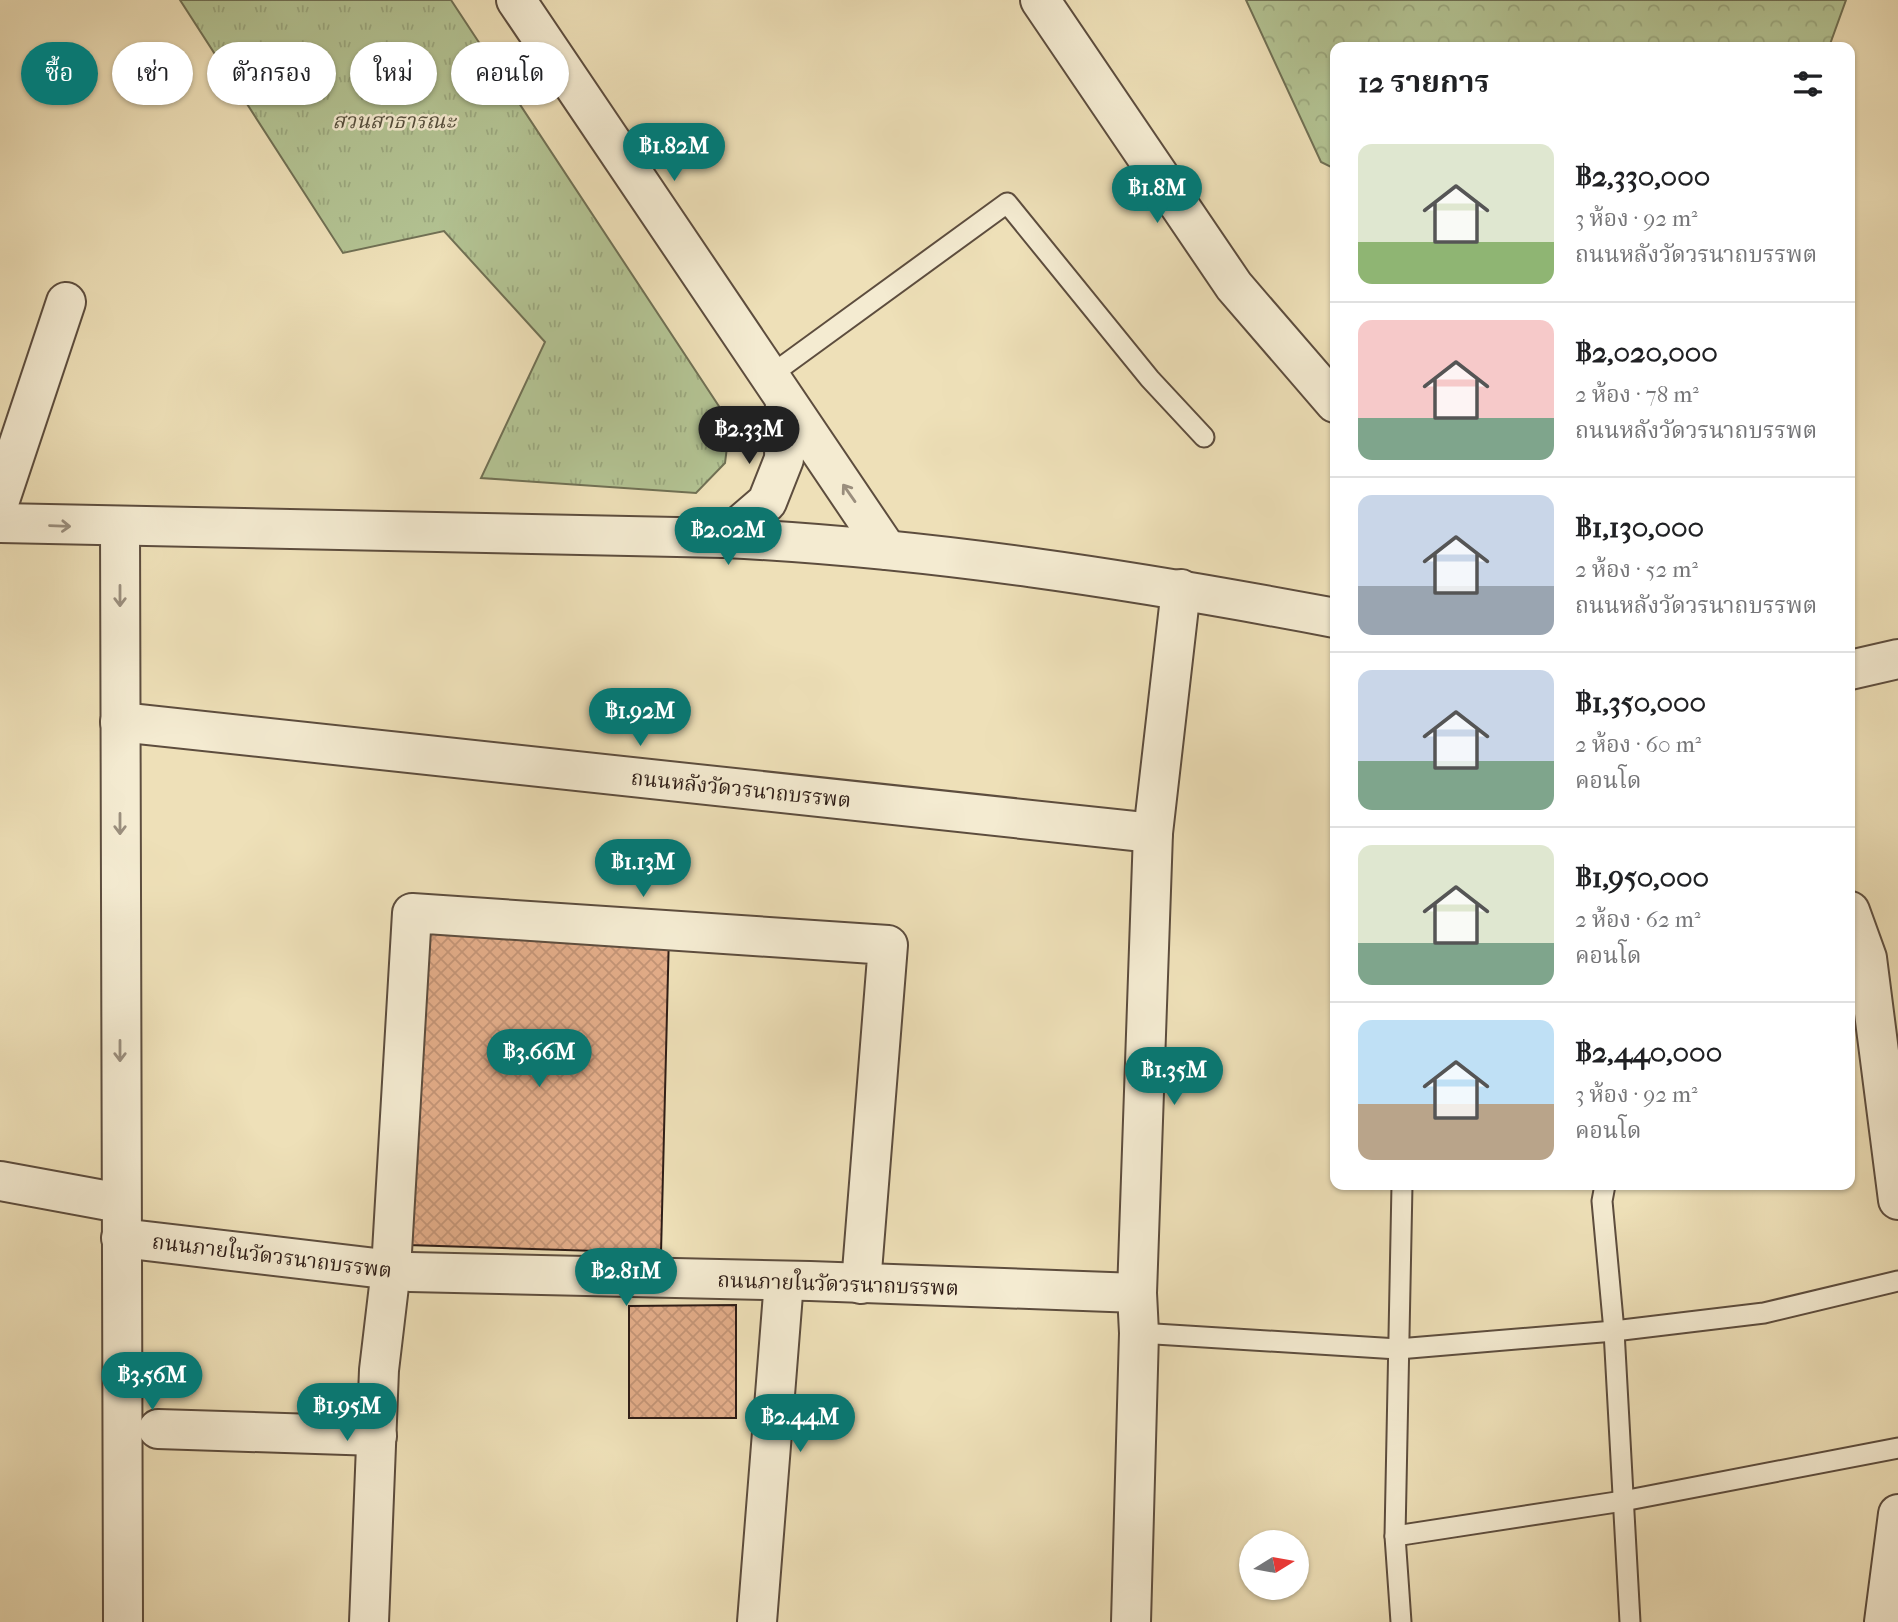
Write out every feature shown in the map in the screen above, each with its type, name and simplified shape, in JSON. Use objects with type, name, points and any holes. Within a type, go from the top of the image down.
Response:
[{"type":"street","points":[[516,0],[887,550]]},
{"type":"street","points":[[1040,0],[1234,286],[1330,397]]},
{"type":"street","points":[[0,500],[66,302]]},
{"type":"street","points":[[725,537],[767,502],[784,459],[777,389]]},
{"type":"street","points":[[0,523],[120,528],[725,537],[822,542],[1181,589],[1330,617]]},
{"type":"street","points":[[120,528],[123,1622]]},
{"type":"street","points":[[1131,1622],[1138,1293],[1153,833],[1181,589]]},
{"type":"street","points":[[1855,669],[1898,659]]},
{"type":"street","name":"ถนนหลังวัดวรนาถบรรพต","points":[[120,722],[1153,833]]},
{"type":"street","points":[[369,1622],[379,1370],[391,1269],[412,913],[888,945],[861,1284]]},
{"type":"street","points":[[1855,938],[1898,1200]]},
{"type":"street","name":"ถนนภายในวัดวรนาถบรรพต","points":[[0,1181],[120,1220],[391,1269],[1138,1293]]},
{"type":"street","points":[[757,1622],[784,1281]]},
{"type":"street","points":[[158,1429],[377,1436]]},
{"type":"street","points":[[1884,1622],[1898,1514]]},
{"type":"lane","points":[[777,389],[1007,203],[1150,379],[1205,437]]},
{"type":"lane","points":[[1401,1622],[1395,1535],[1402,1190]]},
{"type":"lane","points":[[1604,1190],[1602,1201],[1614,1331],[1630,1622]]},
{"type":"lane","points":[[1139,1333],[1398,1349],[1614,1331],[1764,1313],[1898,1281]]},
{"type":"lane","points":[[1395,1535],[1623,1501],[1898,1448]]},
{"type":"green space","name":"สวนสาธารณะ","points":[[180,0],[451,0],[479,42],[451,42],[451,105],[520,105],[730,423],[725,463],[696,493],[481,478],[545,342],[444,231],[343,253],[248,105],[336,105],[336,42],[207,42]]},
{"type":"green space","points":[[1246,0],[1846,0],[1831,42],[1330,42],[1330,166],[1321,162]]},
{"type":"building","points":[[417,925],[669,933],[661,1253],[408,1245]]},
{"type":"building","points":[[736,1305],[736,1418],[629,1418],[629,1306]]}]
